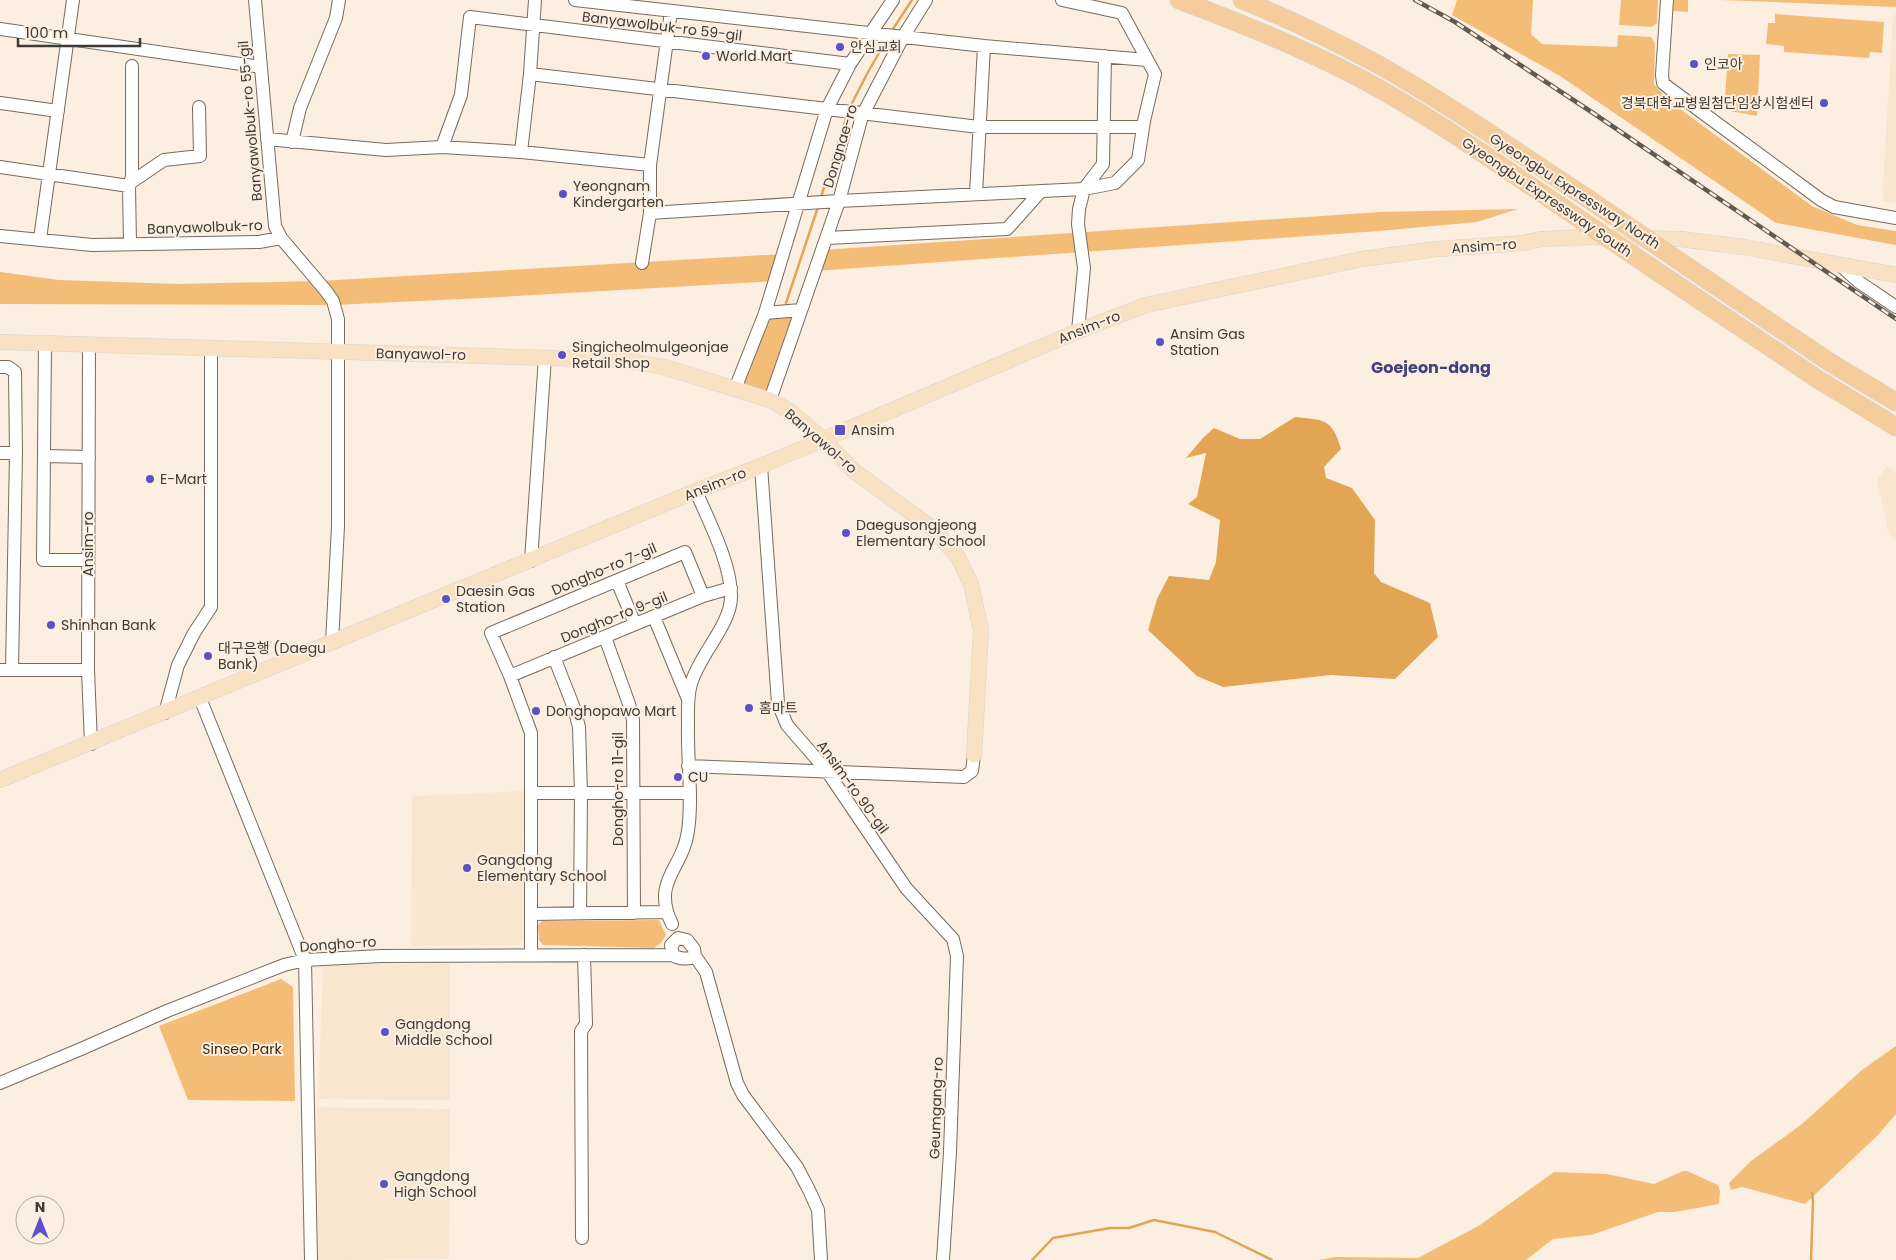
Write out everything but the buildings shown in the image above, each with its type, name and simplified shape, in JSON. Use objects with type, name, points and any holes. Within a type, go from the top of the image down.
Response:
[{"type":"highway","name":"Gyeongbu Expressway South","points":[[1179,0],[1274,37],[1355,76],[1439,125],[1816,378],[1896,427]]},
{"type":"highway","name":"Gyeongbu Expressway North","points":[[1242,0],[1302,27],[1378,65],[1417,88],[1593,202],[1831,363],[1896,402]]},
{"type":"main road","name":"Ansim-ro","points":[[0,780],[91,744],[696,491],[761,466],[1078,331],[1146,305],[1362,259],[1436,249],[1523,243],[1542,239],[1590,237],[1680,239],[1744,247],[1896,275]]},
{"type":"main road","name":"Banyawol-ro","points":[[0,342],[626,360],[664,367],[770,400],[791,412],[823,439],[854,471],[932,528],[958,557],[971,584],[981,630],[974,755]]},
{"type":"street","points":[[40,239],[73,0]]},
{"type":"street","name":"Banyawolbuk-ro 55-gil","points":[[255,0],[273,213],[275,226],[281,238]]},
{"type":"street","points":[[292,142],[300,108],[336,18],[339,0]]},
{"type":"street","points":[[521,152],[530,74],[535,0]]},
{"type":"street","points":[[575,0],[984,46],[1147,60]]},
{"type":"street","points":[[735,389],[765,313],[827,109],[850,64],[892,0]]},
{"type":"street","name":"Dongnae-ro","points":[[770,400],[827,238],[864,114],[903,37],[926,0]]},
{"type":"street","points":[[650,213],[839,201],[1084,189],[1114,183],[1138,160],[1155,74],[1122,13],[1062,0]]},
{"type":"street","points":[[1667,0],[1663,83],[1829,205],[1896,218]]},
{"type":"street","points":[[642,262],[650,213],[650,165],[671,10]]},
{"type":"street","name":"Banyawolbuk-ro 59-gil","points":[[442,147],[461,95],[470,17],[850,64]]},
{"type":"street","points":[[0,29],[261,67]]},
{"type":"street","points":[[976,194],[984,46]]},
{"type":"street","points":[[1078,331],[1084,268],[1078,224],[1079,209],[1084,189],[1103,164],[1105,56]]},
{"type":"street","name":"Banyawolbuk-ro","points":[[130,244],[132,66]]},
{"type":"street","points":[[530,74],[979,127],[1143,127]]},
{"type":"street","points":[[0,103],[58,111]]},
{"type":"street","points":[[0,167],[130,185],[164,160],[200,156],[199,107]]},
{"type":"street","points":[[267,139],[386,150],[442,147],[521,152],[650,165]]},
{"type":"street","points":[[827,238],[1007,229],[1042,191]]},
{"type":"street","name":"Banyawolbuk-ro","points":[[0,236],[74,244],[259,242],[281,238]]},
{"type":"street","points":[[281,238],[319,281],[332,301],[338,319],[338,526],[332,643]]},
{"type":"street","points":[[1840,265],[1858,282],[1896,307]]},
{"type":"street","points":[[765,313],[801,310]]},
{"type":"street","points":[[45,344],[44,560],[88,560]]},
{"type":"street","name":"Ansim-ro","points":[[89,345],[88,670],[91,744]]},
{"type":"street","points":[[165,713],[178,665],[194,632],[211,607],[211,348]]},
{"type":"street","points":[[531,561],[545,357]]},
{"type":"street","points":[[0,367],[8,367],[15,372],[16,453],[6,670],[88,670]]},
{"type":"street","points":[[0,453],[16,453]]},
{"type":"street","points":[[44,456],[88,457]]},
{"type":"street","name":"Ansim-ro 90-gil","points":[[761,466],[778,702],[787,725],[827,771],[906,888],[953,939],[957,956]]},
{"type":"street","points":[[669,918],[664,893],[665,885],[688,834],[690,793],[688,699],[696,670],[725,619],[731,602],[729,573],[696,491]]},
{"type":"street","name":"Dongho-ro 7-gil","points":[[531,955],[531,733],[491,632],[685,552],[703,596]]},
{"type":"street","points":[[616,581],[635,624]]},
{"type":"street","name":"Dongho-ro 9-gil","points":[[580,912],[581,794],[579,727],[574,708],[554,657],[703,596],[731,588]]},
{"type":"street","points":[[654,617],[688,699]]},
{"type":"street","name":"Dongho-ro 11-gil","points":[[605,637],[633,720],[634,913]]},
{"type":"street","points":[[510,676],[554,657]]},
{"type":"street","points":[[200,698],[305,960],[311,1260]]},
{"type":"street","points":[[688,766],[964,777],[972,771],[974,755]]},
{"type":"street","points":[[530,793],[690,793]]},
{"type":"street","points":[[531,914],[580,912],[634,913],[669,918],[679,927],[679,939],[670,948],[673,954]]},
{"type":"street","points":[[679,939],[694,949],[695,956],[706,972],[737,1083],[743,1095],[797,1167],[818,1210],[821,1260]]},
{"type":"street","name":"Dongho-ro","points":[[0,1083],[167,1011],[284,965],[305,960],[381,956],[673,954],[679,958],[689,959],[695,956]]},
{"type":"street","points":[[582,1238],[582,1031],[586,1024],[584,956]]},
{"type":"street","name":"Geumgang-ro","points":[[943,1260],[950,1152],[957,956]]},
{"type":"shaded area","points":[[1893,13],[1896,13],[1896,203],[1882,201]]},
{"type":"shaded area","points":[[1295,417],[1320,420],[1325,422],[1334,431],[1341,449],[1324,467],[1326,478],[1352,488],[1375,520],[1374,573],[1381,582],[1430,603],[1438,637],[1395,679],[1331,675],[1223,687],[1197,676],[1148,630],[1157,599],[1169,576],[1209,580],[1216,562],[1220,520],[1188,504],[1197,497],[1206,453],[1186,458],[1214,428],[1240,439],[1260,439]]},
{"type":"shaded area","points":[[1887,466],[1896,472],[1896,538],[1889,535],[1877,480]]},
{"type":"shaded area","name":"Gangdong Elementary School","points":[[524,791],[523,940],[519,945],[411,946],[412,796]]},
{"type":"shaded area","name":"Gangdong Middle School","points":[[450,963],[450,1100],[318,1099],[323,965]]},
{"type":"shaded area","name":"Gangdong High School","points":[[317,1107],[450,1109],[449,1259],[318,1260]]},
{"type":"green space","points":[[1457,0],[1533,0],[1531,34],[1542,44],[1617,47],[1618,35],[1651,37],[1655,43],[1654,84],[1668,100],[1812,206],[1857,225],[1896,231],[1896,245],[1776,223],[1560,76],[1452,15]]},
{"type":"green space","points":[[1621,0],[1658,0],[1657,23],[1652,27],[1619,25]]},
{"type":"green space","points":[[1674,0],[1688,0],[1688,12],[1673,11]]},
{"type":"green space","points":[[1721,0],[1896,0],[1896,7]]},
{"type":"green space","points":[[1775,14],[1884,22],[1882,53],[1870,52],[1869,58],[1784,52],[1784,46],[1766,44],[1768,23],[1775,23]]},
{"type":"green space","points":[[1728,54],[1760,55],[1757,116],[1724,110]]},
{"type":"green space","points":[[1518,209],[1477,222],[1379,231],[815,271],[822,250],[1380,212]]},
{"type":"green space","points":[[783,254],[775,281],[334,305],[0,304],[0,272],[59,280],[178,284],[319,281]]},
{"type":"green space","points":[[801,310],[770,400],[735,389],[765,313]]},
{"type":"green space","points":[[659,920],[666,935],[661,943],[654,948],[543,945],[539,940],[538,925],[542,921]]},
{"type":"green space","name":"Sinseo Park","points":[[281,979],[293,987],[295,1101],[188,1100],[159,1026]]},
{"type":"green space","points":[[1896,1046],[1896,1114],[1878,1135],[1805,1204],[1742,1187],[1731,1190],[1729,1183],[1751,1161],[1802,1124],[1862,1070]]},
{"type":"green space","points":[[1683,1171],[1718,1185],[1720,1191],[1719,1204],[1675,1212],[1658,1212],[1591,1235],[1553,1239],[1526,1260],[1319,1260],[1335,1257],[1418,1258],[1480,1225],[1554,1172],[1607,1174],[1654,1184]]},
{"type":"waterway","points":[[891,32],[912,0]]},
{"type":"waterway","points":[[850,107],[887,39]]},
{"type":"waterway","points":[[821,197],[847,116]]},
{"type":"waterway","points":[[786,303],[818,207]]},
{"type":"waterway","points":[[1811,1260],[1812,1193]]},
{"type":"waterway","points":[[1032,1260],[1053,1238],[1110,1228],[1129,1228],[1154,1220],[1215,1232],[1272,1260]]},
{"type":"railway","points":[[1415,0],[1455,22],[1593,113],[1896,319]]},
{"type":"place","name":"안심교회","points":[[840,47]]},
{"type":"place","name":"World Mart","points":[[706,56]]},
{"type":"place","name":"인코아","points":[[1694,64]]},
{"type":"place","name":"경북대학교병원첨단임상시험센터","points":[[1824,103]]},
{"type":"place","name":"Yeongnam Kindergarten","points":[[563,194]]},
{"type":"place","name":"Ansim Gas Station","points":[[1160,342]]},
{"type":"place","name":"Singicheolmulgeonjae Retail Shop","points":[[562,355]]},
{"type":"place","name":"Ansim","points":[[840,430]]},
{"type":"place","name":"E-Mart","points":[[150,479]]},
{"type":"place","name":"Daegusongjeong Elementary School","points":[[846,533]]},
{"type":"place","name":"Daesin Gas Station","points":[[446,599]]},
{"type":"place","name":"Shinhan Bank","points":[[51,625]]},
{"type":"place","name":"대구은행 (Daegu Bank)","points":[[208,656]]},
{"type":"place","name":"홈마트","points":[[749,708]]},
{"type":"place","name":"Donghopawo Mart","points":[[536,711]]},
{"type":"place","name":"CU","points":[[678,777]]},
{"type":"place","name":"Gangdong Elementary School","points":[[467,868]]},
{"type":"place","name":"Gangdong Middle School","points":[[385,1032]]},
{"type":"place","name":"Gangdong High School","points":[[384,1184]]},
{"type":"district","name":"Goejeon-dong","points":[[1431,367]]}]
